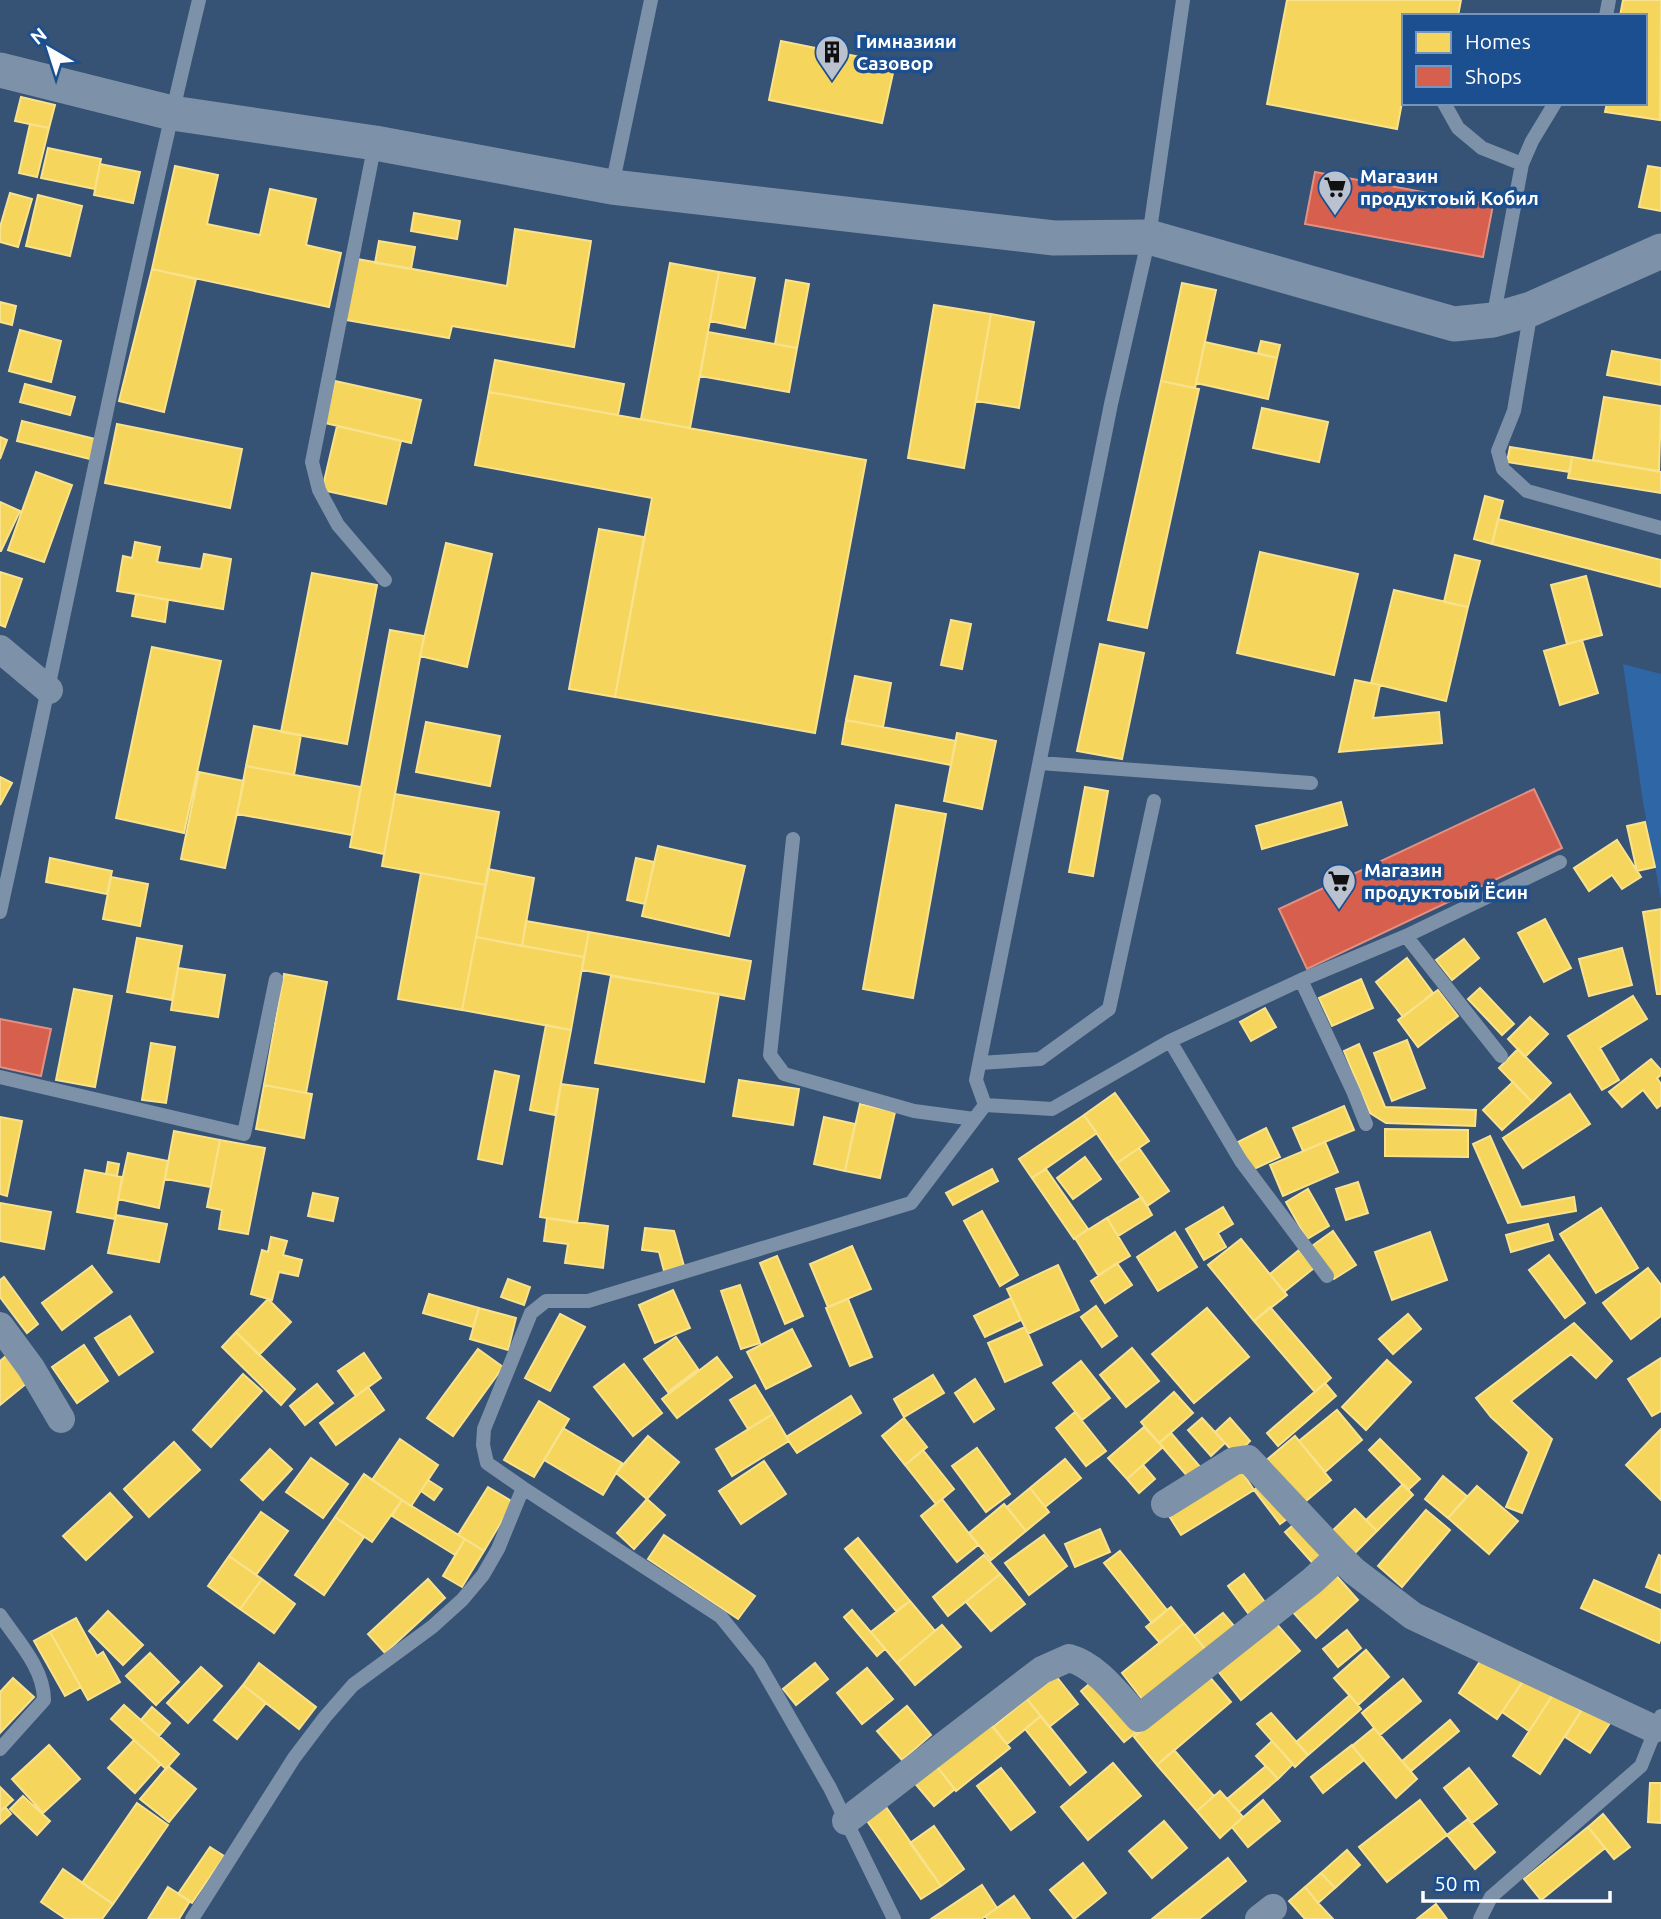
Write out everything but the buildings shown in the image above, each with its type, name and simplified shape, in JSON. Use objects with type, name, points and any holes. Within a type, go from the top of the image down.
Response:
[{"type":"street","points":[[0,70],[172,113],[375,144],[612,187],[1054,238],[1149,237],[1454,324],[1493,320],[1531,309],[1661,251]]},
{"type":"street","points":[[0,649],[49,690]]},
{"type":"street","points":[[0,1326],[31,1368],[61,1419]]},
{"type":"street","points":[[1165,1504],[1234,1461],[1248,1460],[1339,1556],[1413,1616],[1658,1722]]},
{"type":"street","points":[[846,1821],[1042,1670],[1069,1658],[1082,1661],[1095,1672],[1139,1718],[1312,1581],[1339,1556]]},
{"type":"lane","points":[[0,912],[172,113],[199,0]]},
{"type":"lane","points":[[612,187],[651,0]]},
{"type":"lane","points":[[985,1105],[976,1080],[1111,404],[1149,237],[1183,0]]},
{"type":"lane","points":[[1445,105],[1458,128],[1482,148],[1522,164]]},
{"type":"lane","points":[[1493,320],[1522,164],[1532,141],[1554,105]]},
{"type":"lane","points":[[375,144],[312,462],[319,490],[338,525],[385,580]]},
{"type":"lane","points":[[1531,309],[1514,411],[1498,451],[1503,469],[1527,491],[1661,528]]},
{"type":"lane","points":[[1040,763],[1311,783]]},
{"type":"lane","points":[[980,1063],[1040,1059],[1109,1009],[1153,801]]},
{"type":"lane","points":[[793,839],[770,1055],[784,1074],[914,1111],[974,1119]]},
{"type":"lane","points":[[985,1105],[1052,1109],[1170,1041],[1301,980],[1406,936],[1560,862]]},
{"type":"lane","points":[[1406,936],[1501,1056]]},
{"type":"lane","points":[[0,1077],[244,1134],[276,979]]},
{"type":"lane","points":[[1301,980],[1366,1124]]},
{"type":"lane","points":[[1170,1041],[1241,1161],[1327,1276]]},
{"type":"lane","points":[[894,1919],[830,1788],[759,1664],[721,1617],[487,1463],[483,1445],[484,1429],[531,1313],[545,1301],[588,1301],[911,1203],[985,1105]]},
{"type":"lane","points":[[192,1919],[294,1758],[325,1717],[353,1685],[432,1627],[461,1600],[482,1574],[498,1549],[523,1488]]},
{"type":"lane","points":[[0,1615],[38,1672],[44,1687],[44,1700],[0,1749]]},
{"type":"lane","points":[[1480,1919],[1491,1898],[1641,1766],[1658,1722]]},
{"type":"shaded area","points":[[1623,664],[1661,674],[1661,899],[1643,802]]},
{"type":"place","name":"Гимназияи Сазовор","points":[[832,82]]},
{"type":"place","name":"Магазин продуктоый Кобил","points":[[1335,217]]},
{"type":"place","name":"Магазин продуктоый Ёсин","points":[[1339,911]]}]
